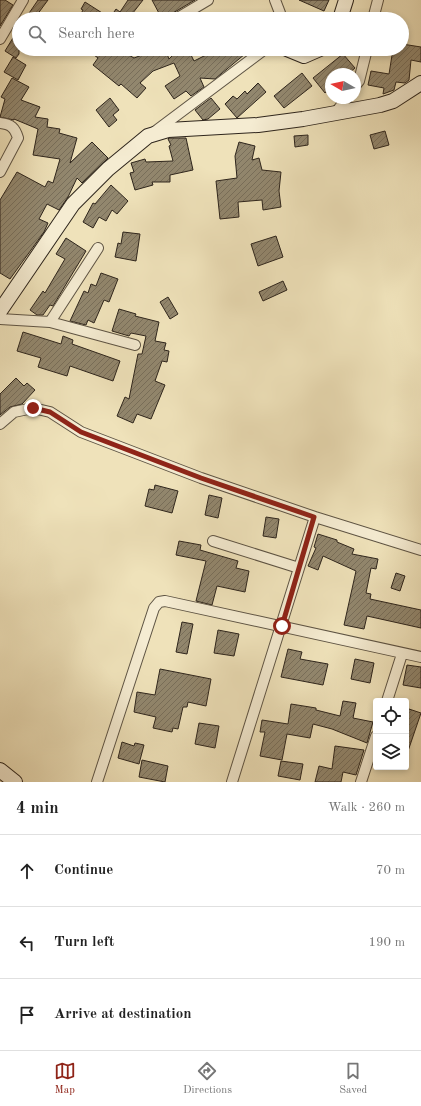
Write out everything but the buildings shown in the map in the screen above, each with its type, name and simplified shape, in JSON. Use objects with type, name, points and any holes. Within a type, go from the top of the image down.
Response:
[{"type":"street","points":[[16,12],[23,0]]},
{"type":"street","points":[[188,12],[208,0]]},
{"type":"street","points":[[275,0],[280,12]]},
{"type":"street","points":[[342,12],[346,0]]},
{"type":"street","points":[[375,12],[378,0]]},
{"type":"street","points":[[0,39],[12,19]]},
{"type":"street","points":[[0,312],[74,204],[108,169],[148,136],[256,56]]},
{"type":"street","points":[[361,73],[365,56]]},
{"type":"street","points":[[148,136],[168,130],[258,125],[303,119],[337,111],[394,101],[421,83]]},
{"type":"street","points":[[337,111],[342,104]]},
{"type":"street","points":[[0,123],[8,124],[16,130],[18,138],[0,172]]},
{"type":"street","points":[[50,322],[98,248]]},
{"type":"street","points":[[0,319],[50,322],[135,345]]},
{"type":"street","points":[[0,424],[14,412],[33,408],[50,412],[81,432],[201,478],[314,517],[421,550]]},
{"type":"street","points":[[232,782],[282,626],[314,517]]},
{"type":"street","points":[[213,541],[299,568]]},
{"type":"street","points":[[97,782],[154,608],[159,602],[165,601],[421,657]]},
{"type":"street","points":[[388,698],[402,654]]},
{"type":"street","points":[[361,782],[373,745]]},
{"type":"street","points":[[0,770],[14,782]]},
{"type":"route","points":[[33,408],[50,412],[81,432],[201,478],[314,517],[282,626]]}]
